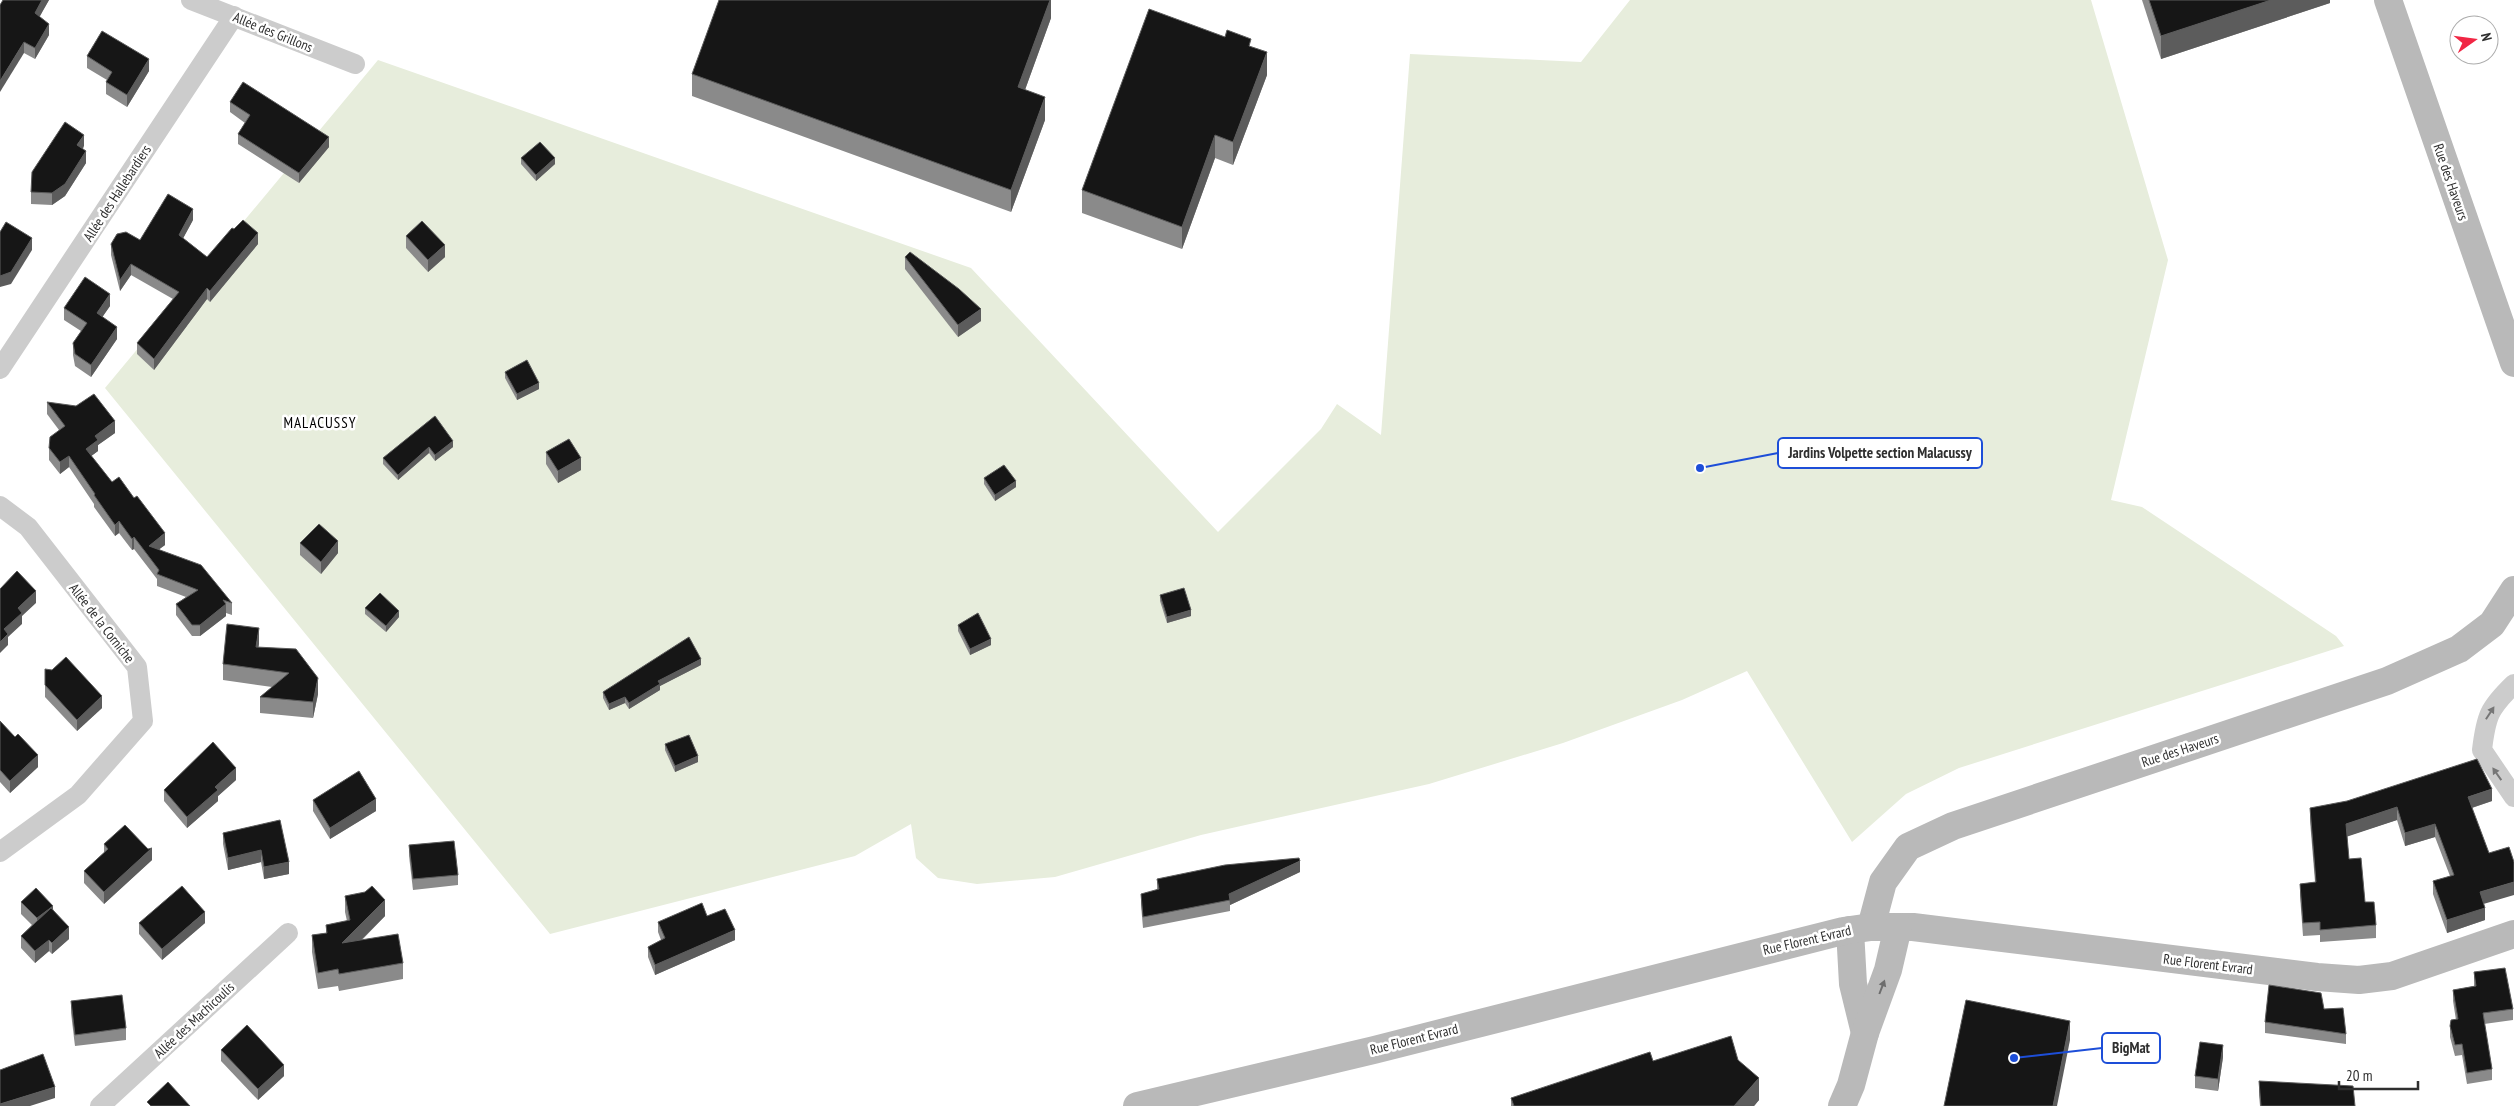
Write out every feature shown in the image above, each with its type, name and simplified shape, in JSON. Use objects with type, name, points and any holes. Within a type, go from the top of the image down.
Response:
[{"type":"street","name":"Allée des Grillons","points":[[192,0],[355,64]]},
{"type":"street","name":"Rue des Haveurs","points":[[2388,0],[2514,363]]},
{"type":"street","name":"Allée des Hallebardiers","points":[[0,369],[234,16]]},
{"type":"street","name":"Allée de la Corniche","points":[[0,506],[28,527],[137,667],[143,721],[78,795],[0,852]]},
{"type":"street","name":"Rue des Haveurs","points":[[1865,1033],[1853,984],[1860,929],[1883,882],[1908,848],[1953,826],[2387,681],[2459,649],[2492,624],[2514,590]]},
{"type":"street","points":[[2514,684],[2501,697],[2485,721],[2482,750],[2514,797]]},
{"type":"street","name":"Rue Florent Evrard","points":[[1137,1106],[1383,1047],[1833,932],[1898,927],[1920,928],[2307,976],[2359,980],[2392,976],[2514,934]]},
{"type":"street","points":[[1842,1106],[1851,1085],[1865,1033],[1888,970],[1898,927]]},
{"type":"street","name":"Allée des Machicoulis","points":[[100,1106],[288,933]]},
{"type":"green space","points":[[1630,0],[2091,0],[2168,260],[2111,500],[2142,507],[2336,636],[2344,646],[1959,768],[1906,794],[1852,842],[1747,671],[1682,700],[1563,743],[1429,784],[1201,835],[1055,877],[977,884],[938,878],[916,858],[911,824],[855,856],[550,934],[105,388],[378,60],[971,268],[1218,532],[1321,429],[1337,404],[1381,435],[1410,54],[1581,62]]},
{"type":"building","points":[[3,0],[42,0],[35,13],[49,24],[35,48],[24,42],[0,81],[0,5]]},
{"type":"building","points":[[719,0],[1050,0],[1018,87],[1045,97],[1011,190],[692,74]]},
{"type":"building","points":[[2149,0],[2271,0],[2161,36]]},
{"type":"building","points":[[1149,9],[1225,37],[1227,30],[1251,39],[1249,46],[1267,52],[1233,142],[1215,135],[1182,227],[1082,190]]},
{"type":"building","points":[[102,31],[149,59],[127,95],[106,82],[112,72],[87,56]]},
{"type":"building","points":[[243,82],[329,137],[299,173],[238,134],[250,115],[230,102]]},
{"type":"building","points":[[65,122],[84,135],[77,145],[86,151],[65,184],[52,193],[31,192],[32,172]]},
{"type":"building","points":[[540,142],[555,158],[536,175],[521,158]]},
{"type":"building","points":[[168,194],[193,209],[179,235],[207,257],[232,228],[234,229],[243,220],[258,233],[210,291],[207,288],[154,359],[137,343],[179,292],[131,264],[120,280],[111,244],[117,234],[126,232],[140,240]]},
{"type":"building","points":[[422,221],[445,245],[428,260],[406,236]]},
{"type":"building","points":[[6,222],[32,238],[11,272],[0,276],[0,232]]},
{"type":"building","points":[[910,252],[959,289],[981,309],[958,325],[905,257]]},
{"type":"building","points":[[85,277],[110,294],[97,313],[117,327],[91,365],[75,354],[73,343],[87,323],[64,308]]},
{"type":"building","points":[[527,360],[539,383],[517,394],[505,372]]},
{"type":"building","points":[[94,394],[115,421],[95,436],[98,440],[86,449],[112,482],[119,477],[134,498],[137,496],[165,533],[149,546],[201,565],[232,603],[223,600],[226,604],[200,625],[192,625],[176,604],[198,590],[157,574],[159,570],[134,537],[132,539],[119,521],[115,525],[69,456],[60,462],[49,448],[50,437],[65,426],[47,402],[76,406]]},
{"type":"building","points":[[435,416],[453,441],[435,455],[429,447],[398,475],[383,458]]},
{"type":"building","points":[[569,439],[581,458],[558,471],[546,452]]},
{"type":"building","points":[[1004,465],[1016,481],[995,495],[984,478]]},
{"type":"building","points":[[319,524],[338,541],[321,562],[300,543]]},
{"type":"building","points":[[17,571],[36,591],[18,608],[22,613],[4,629],[8,634],[0,642],[0,589]]},
{"type":"building","points":[[1184,588],[1191,610],[1167,617],[1160,595]]},
{"type":"building","points":[[380,593],[399,611],[386,626],[365,608]]},
{"type":"building","points":[[978,613],[991,639],[970,649],[958,625]]},
{"type":"building","points":[[227,624],[259,628],[256,647],[296,649],[318,678],[313,702],[260,697],[289,673],[223,664]]},
{"type":"building","points":[[689,637],[701,659],[658,681],[660,684],[629,703],[625,697],[609,704],[603,692]]},
{"type":"building","points":[[66,657],[102,696],[77,720],[45,685],[45,669],[52,670]]},
{"type":"building","points":[[0,721],[15,737],[18,734],[38,755],[10,781],[0,770]]},
{"type":"building","points":[[689,735],[698,756],[675,766],[665,744]]},
{"type":"building","points":[[213,742],[236,768],[215,787],[218,790],[187,817],[164,790]]},
{"type":"building","points":[[2477,759],[2492,789],[2468,797],[2489,853],[2509,847],[2514,862],[2514,882],[2480,892],[2485,908],[2447,920],[2433,881],[2454,875],[2435,824],[2405,833],[2397,807],[2346,824],[2349,859],[2361,858],[2365,902],[2374,902],[2376,925],[2320,930],[2320,922],[2303,923],[2300,884],[2316,882],[2310,808],[2347,801]]},
{"type":"building","points":[[359,771],[376,799],[330,828],[313,800]]},
{"type":"building","points":[[280,820],[289,862],[264,867],[261,850],[228,858],[223,833]]},
{"type":"building","points":[[125,825],[148,849],[152,848],[104,892],[84,871],[108,849],[104,844]]},
{"type":"building","points":[[454,841],[458,875],[413,879],[409,845]]},
{"type":"building","points":[[1299,858],[1300,861],[1229,894],[1230,900],[1143,917],[1141,894],[1159,889],[1157,879],[1225,865]]},
{"type":"building","points":[[182,886],[205,912],[162,949],[139,923]]},
{"type":"building","points":[[372,886],[385,900],[342,943],[398,934],[403,963],[339,974],[338,969],[318,973],[312,935],[327,933],[326,925],[350,920],[345,896],[365,892]]},
{"type":"building","points":[[36,888],[53,906],[37,918],[21,902]]},
{"type":"building","points":[[702,903],[707,916],[725,909],[735,930],[655,965],[648,947],[665,938],[658,922]]},
{"type":"building","points":[[51,908],[69,927],[52,943],[49,940],[35,951],[21,936]]},
{"type":"building","points":[[2505,968],[2513,1009],[2483,1013],[2492,1069],[2467,1073],[2462,1044],[2455,1045],[2450,1026],[2451,1020],[2458,1019],[2453,990],[2476,986],[2474,972]]},
{"type":"building","points":[[2269,985],[2321,993],[2324,1009],[2343,1008],[2346,1034],[2265,1022]]},
{"type":"building","points":[[122,995],[126,1028],[75,1035],[71,1001]]},
{"type":"building","points":[[1966,1000],[2070,1021],[2053,1106],[1944,1106]]},
{"type":"building","points":[[247,1025],[284,1065],[258,1089],[221,1050]]},
{"type":"building","points":[[1731,1036],[1738,1060],[1759,1078],[1734,1106],[1514,1106],[1511,1098],[1650,1052],[1653,1061]]},
{"type":"building","points":[[2200,1042],[2223,1045],[2218,1079],[2195,1076]]},
{"type":"building","points":[[43,1054],[55,1087],[0,1104],[0,1070]]},
{"type":"building","points":[[2259,1081],[2353,1086],[2355,1106],[2261,1106]]},
{"type":"building","points":[[168,1082],[190,1106],[151,1106],[147,1102]]},
{"type":"place","name":"Jardins Volpette section Malacussy","points":[[1700,468]]},
{"type":"place","name":"BigMat","points":[[2014,1058]]},
{"type":"district","name":"MALACUSSY","points":[[320,422]]}]
